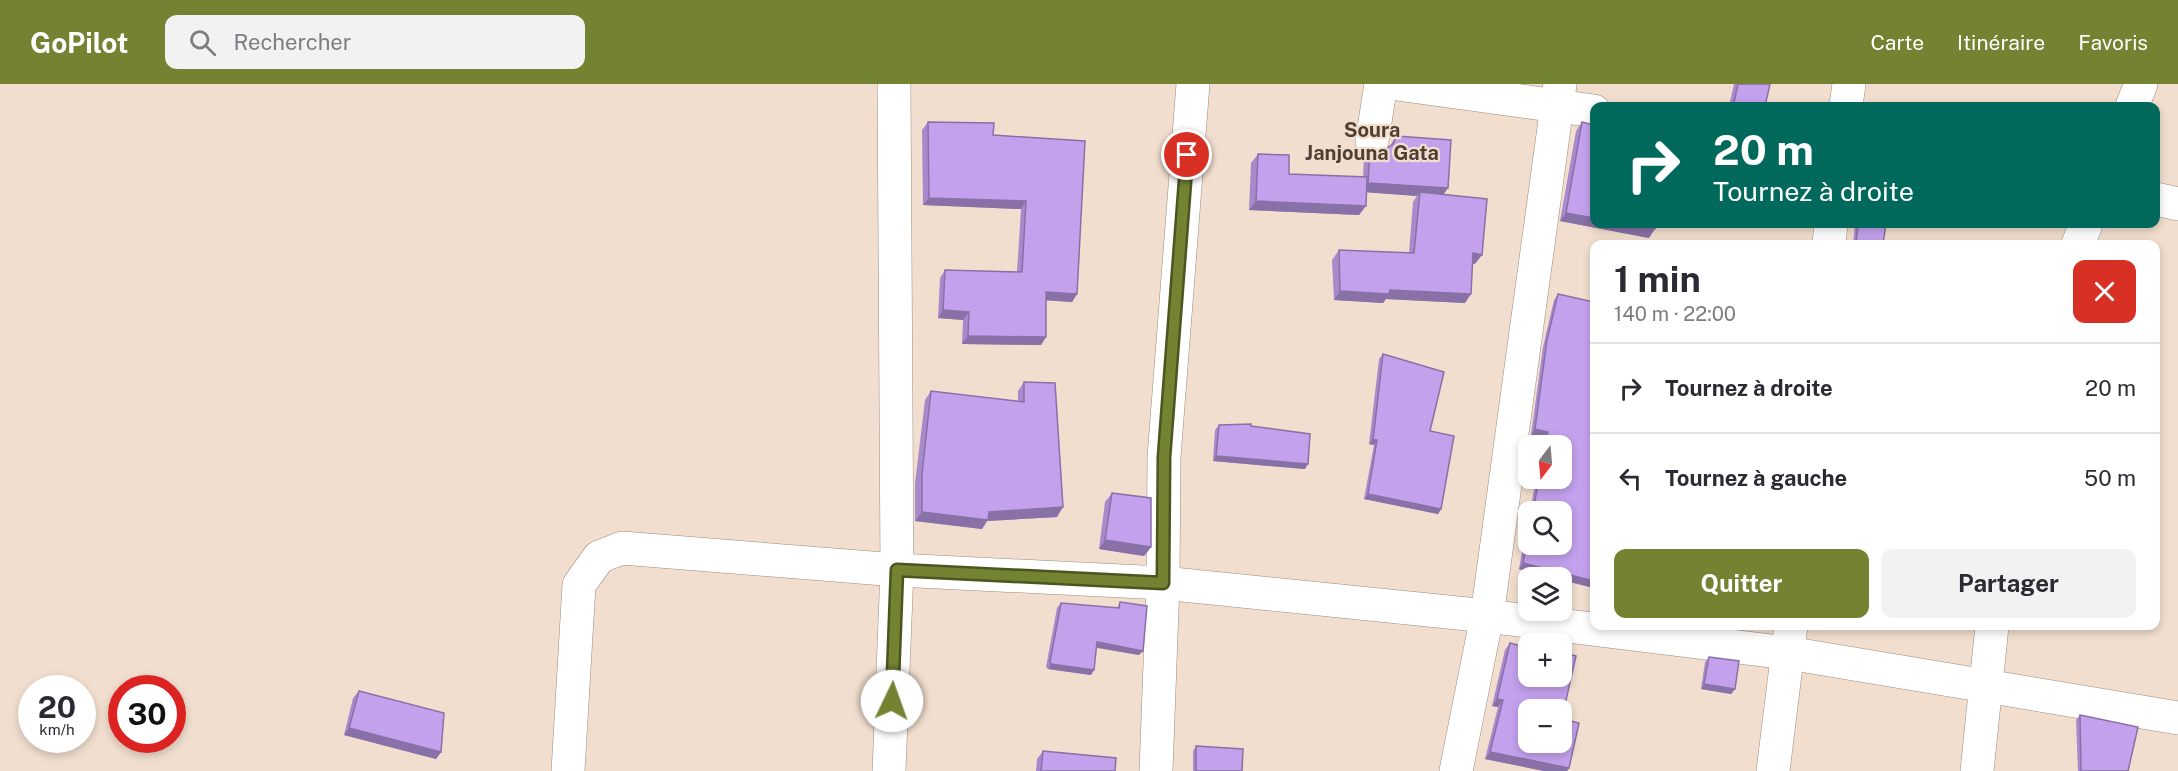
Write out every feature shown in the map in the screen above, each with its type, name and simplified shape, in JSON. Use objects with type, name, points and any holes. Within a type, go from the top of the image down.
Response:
[{"type":"street","points":[[889,771],[897,570],[894,84]]},
{"type":"street","points":[[1156,771],[1163,583],[1164,457],[1193,84]]},
{"type":"street","points":[[1372,141],[1381,84]]},
{"type":"street","points":[[1397,84],[1559,95],[1590,109]]},
{"type":"street","points":[[1847,102],[1849,84]]},
{"type":"street","points":[[2134,102],[2141,84]]},
{"type":"street","points":[[1456,771],[1487,616],[1559,95]]},
{"type":"street","points":[[2160,200],[2178,204]]},
{"type":"street","points":[[568,771],[579,585],[599,557],[622,548],[897,570],[1163,583],[1487,616],[1590,624]]},
{"type":"street","points":[[1671,630],[1789,639],[1986,686],[2178,718]]},
{"type":"street","points":[[1977,771],[1992,630]]},
{"type":"street","points":[[1773,771],[1789,639]]},
{"type":"building","points":[[1738,84],[1770,84],[1766,102],[1734,102]]},
{"type":"building","points":[[928,122],[994,123],[993,135],[1085,141],[1077,294],[1046,292],[1046,337],[968,336],[969,312],[943,310],[945,270],[1022,272],[1026,201],[929,198]]},
{"type":"building","points":[[1582,122],[1590,124],[1590,217],[1566,213]]},
{"type":"building","points":[[1396,136],[1451,140],[1448,188],[1368,183],[1370,148],[1386,149],[1393,144]]},
{"type":"building","points":[[1258,154],[1289,155],[1289,174],[1367,177],[1366,206],[1256,201]]},
{"type":"building","points":[[1420,192],[1487,199],[1482,255],[1473,253],[1471,294],[1390,290],[1389,294],[1340,291],[1339,250],[1414,253]]},
{"type":"building","points":[[1858,228],[1885,228],[1884,240],[1856,240]]},
{"type":"building","points":[[1558,294],[1590,301],[1590,580],[1572,575],[1572,567],[1539,567],[1523,563],[1524,555],[1572,555],[1572,501],[1535,501],[1537,489],[1572,489],[1572,435],[1547,435],[1548,432],[1535,429],[1547,340]]},
{"type":"building","points":[[1383,354],[1444,372],[1430,431],[1454,436],[1441,509],[1368,494],[1377,440],[1373,440]]},
{"type":"building","points":[[1024,382],[1055,383],[1063,507],[989,512],[988,520],[922,512],[922,474],[931,391],[1024,402]]},
{"type":"building","points":[[1251,424],[1251,426],[1310,434],[1308,464],[1216,456],[1219,425]]},
{"type":"building","points":[[1112,493],[1151,498],[1151,547],[1105,540]]},
{"type":"building","points":[[1120,602],[1147,606],[1143,651],[1097,642],[1094,670],[1051,664],[1061,603],[1119,608]]},
{"type":"building","points":[[1510,643],[1518,645],[1518,687],[1569,687],[1566,699],[1518,699],[1518,753],[1572,753],[1572,721],[1579,723],[1569,768],[1490,752],[1503,700],[1497,699]]},
{"type":"building","points":[[1572,655],[1576,656],[1572,674]]},
{"type":"building","points":[[1709,657],[1739,661],[1735,689],[1704,684]]},
{"type":"building","points":[[359,691],[444,713],[441,752],[349,728]]},
{"type":"building","points":[[2080,715],[2138,727],[2128,771],[2081,771]]},
{"type":"building","points":[[1196,746],[1243,749],[1242,771],[1196,771]]},
{"type":"building","points":[[1043,751],[1116,758],[1115,771],[1041,771]]},
{"type":"district","name":"Soura Janjouna Gata","points":[[1372,142]]},
{"type":"route","points":[[892,701],[897,570],[1163,583],[1164,457],[1187,155]]}]
